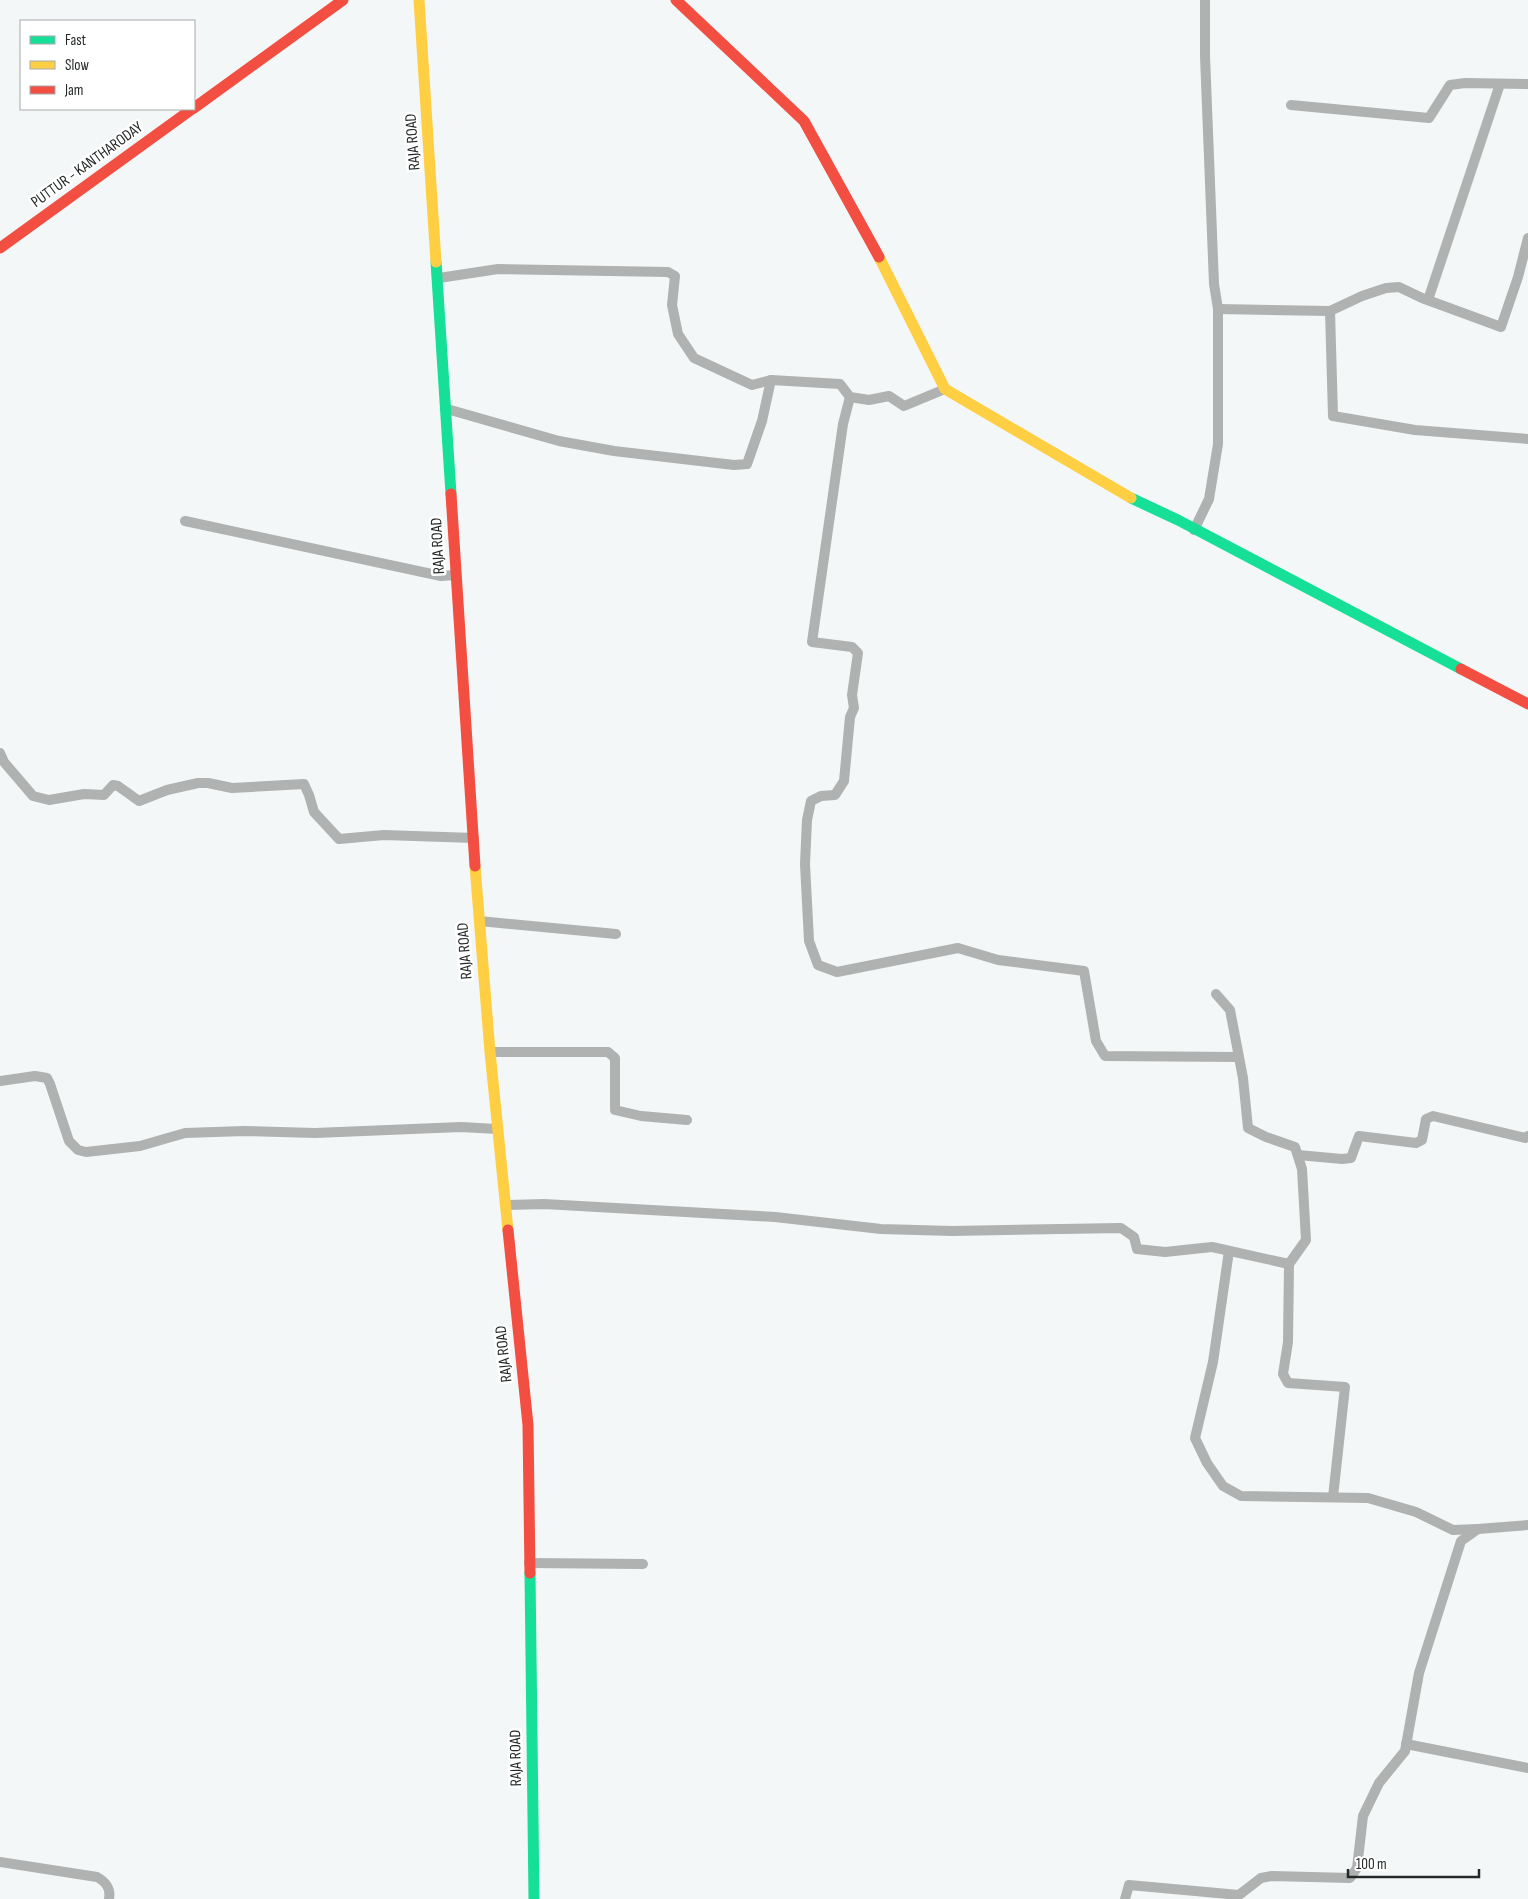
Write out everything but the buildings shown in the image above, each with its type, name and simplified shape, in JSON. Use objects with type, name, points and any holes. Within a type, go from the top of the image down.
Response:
[{"type":"street","name":"PUTTUR - KANTHARODAY","points":[[195,107],[343,0]]},
{"type":"street","name":"RAJA ROAD","points":[[420,0],[479,921],[497,1129],[528,1425],[534,1899]]},
{"type":"street","points":[[676,0],[804,121],[887,273],[945,389],[1125,495],[1528,704]]},
{"type":"street","points":[[1194,530],[1209,499],[1218,444],[1218,310],[1214,284],[1205,0]]},
{"type":"street","points":[[1291,105],[1429,118],[1450,85],[1465,83],[1528,84]]},
{"type":"street","points":[[1428,300],[1500,84]]},
{"type":"street","name":"PUTTUR - KANTHARODAY","points":[[0,248],[190,110]]},
{"type":"street","points":[[1218,310],[1330,311],[1362,296],[1386,288],[1399,287],[1428,300],[1501,327],[1518,277],[1528,238]]},
{"type":"street","points":[[438,278],[498,269],[668,272],[676,276],[672,305],[678,334],[694,358],[752,385],[771,380],[840,384],[850,397],[869,400],[890,396],[904,406],[945,389]]},
{"type":"street","points":[[1330,311],[1333,416],[1415,430],[1528,440]]},
{"type":"street","points":[[447,409],[559,441],[614,451],[734,466],[747,464],[762,421],[771,380]]},
{"type":"street","points":[[850,397],[844,424],[812,642],[852,648],[858,654],[852,695],[854,708],[850,717],[844,781],[835,795],[821,796],[811,801],[807,820],[805,864],[810,941],[818,965],[837,972],[958,948],[998,960],[1084,971],[1096,1042],[1105,1056],[1238,1057]]},
{"type":"street","points":[[185,521],[441,576],[456,575]]},
{"type":"street","points":[[0,753],[4,762],[33,796],[49,800],[84,794],[104,795],[113,785],[118,786],[139,800],[167,790],[198,783],[232,788],[304,784],[314,812],[339,839],[384,835],[474,838]]},
{"type":"street","points":[[479,921],[616,934]]},
{"type":"street","points":[[1216,994],[1230,1010],[1243,1078],[1248,1128],[1266,1137],[1295,1147],[1302,1169],[1306,1240],[1289,1264],[1288,1342],[1283,1374],[1288,1383],[1345,1387],[1333,1497]]},
{"type":"street","points":[[490,1052],[608,1052],[615,1058],[616,1110],[641,1116],[687,1120]]},
{"type":"street","points":[[0,1081],[35,1076],[46,1078],[50,1084],[69,1141],[78,1150],[86,1152],[140,1146],[185,1133],[244,1131],[315,1133],[461,1127],[497,1129]]},
{"type":"street","points":[[1298,1155],[1342,1159],[1351,1158],[1359,1136],[1416,1143],[1422,1140],[1426,1119],[1433,1116],[1525,1138],[1528,1136]]},
{"type":"street","points":[[505,1205],[544,1204],[775,1217],[890,1229],[952,1231],[1121,1228],[1134,1236],[1137,1249],[1165,1252],[1212,1247],[1289,1264]]},
{"type":"street","points":[[1229,1251],[1213,1362],[1195,1438],[1207,1463],[1223,1486],[1241,1496],[1368,1498],[1416,1512],[1453,1530],[1528,1525]]},
{"type":"street","points":[[1125,1899],[1129,1886],[1182,1894],[1239,1895],[1261,1878],[1272,1876],[1350,1878],[1357,1868],[1363,1816],[1379,1783],[1405,1751],[1419,1673],[1461,1541],[1478,1529]]},
{"type":"street","points":[[530,1562],[642,1564]]},
{"type":"street","points":[[1406,1744],[1528,1768]]},
{"type":"street","points":[[0,1862],[97,1877],[106,1882],[110,1899]]},
{"type":"traffic: fast","points":[[436,262],[451,494]]},
{"type":"traffic: fast","points":[[1131,498],[1178,520],[1461,669]]},
{"type":"traffic: fast","points":[[530,1573],[534,1899]]},
{"type":"traffic: slow","points":[[419,0],[436,262]]},
{"type":"traffic: slow","points":[[879,257],[945,389],[1131,498]]},
{"type":"traffic: slow","points":[[475,866],[490,1052],[508,1230]]},
{"type":"traffic: jam","points":[[195,107],[343,0]]},
{"type":"traffic: jam","points":[[676,0],[804,121],[879,257]]},
{"type":"traffic: jam","points":[[0,248],[191,110]]},
{"type":"traffic: jam","points":[[451,494],[475,866]]},
{"type":"traffic: jam","points":[[1461,669],[1528,704]]},
{"type":"traffic: jam","points":[[508,1230],[528,1425],[530,1573]]}]
